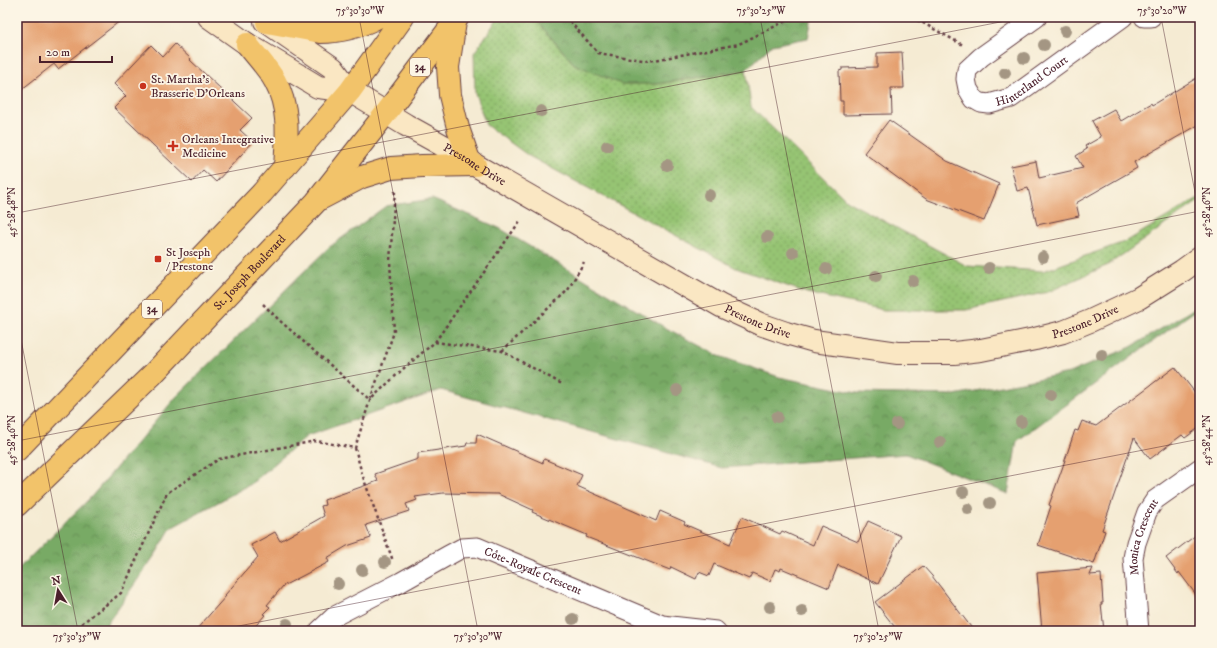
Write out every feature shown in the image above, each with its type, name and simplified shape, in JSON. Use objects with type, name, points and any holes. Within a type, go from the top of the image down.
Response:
[{"type":"main road","points":[[263,19],[321,32],[328,32],[347,29],[367,23],[378,17]]},
{"type":"main road","name":"34","points":[[17,450],[262,193],[350,91],[403,17]]},
{"type":"main road","points":[[316,202],[362,177],[391,168],[472,163],[458,128],[450,95],[448,68],[457,19]]},
{"type":"main road","name":"St. Joseph Boulevard","points":[[17,506],[153,374],[316,202],[386,114],[457,19]]},
{"type":"main road","points":[[247,44],[275,80],[281,93],[285,107],[287,130],[285,167]]},
{"type":"street","name":"Prestone Drive","points":[[209,17],[247,44],[318,87],[350,91]]},
{"type":"street","name":"Hinterland Court","points":[[1037,17],[981,57],[967,70],[966,79],[968,89],[974,99],[981,103],[988,104],[1011,98],[1123,17]]},
{"type":"street","points":[[1144,17],[1151,17]]},
{"type":"street","name":"Prestone Drive","points":[[263,19],[333,68],[350,91],[386,114],[721,306],[760,324],[814,341],[898,354],[954,353],[1035,339],[1063,332],[1139,298],[1200,258]]},
{"type":"street","name":"Monica Crescent","points":[[1139,631],[1133,558],[1136,543],[1147,512],[1155,500],[1200,468]]},
{"type":"street","name":"Côte-Royale Crescent","points":[[319,631],[335,616],[462,548],[477,547],[662,625],[716,631]]},
{"type":"path","points":[[566,17],[598,53],[649,61],[739,44],[794,17]]},
{"type":"path","points":[[912,17],[968,47],[981,57]]},
{"type":"path","points":[[17,137],[21,142]]},
{"type":"path","points":[[395,188],[390,261],[394,332],[355,448],[362,474],[401,582]]},
{"type":"path","points":[[370,400],[404,368],[435,342],[520,221]]},
{"type":"path","points":[[502,351],[568,290],[584,262]]},
{"type":"path","points":[[263,304],[279,320],[370,400]]},
{"type":"path","points":[[435,342],[502,351],[562,384]]},
{"type":"path","points":[[72,631],[121,593],[167,493],[220,459],[316,441],[355,448]]},
{"type":"green space","points":[[499,17],[533,17],[574,64],[657,84],[746,70],[751,107],[847,201],[967,266],[1043,271],[1127,241],[1200,197],[1200,200],[1108,265],[1048,292],[966,310],[884,310],[807,293],[736,268],[529,156],[486,125],[475,93],[474,53]]},
{"type":"green space","points":[[533,17],[812,17],[808,38],[772,45],[746,70],[657,84],[621,84],[574,64]]},
{"type":"green space","points":[[432,199],[499,228],[666,328],[719,356],[779,377],[857,393],[954,395],[1069,373],[1131,347],[1200,305],[1200,307],[1017,441],[1008,494],[906,454],[722,468],[441,390],[307,436],[251,484],[171,528],[157,552],[102,631],[17,631],[17,570],[92,496],[176,397],[328,248],[386,206]]},
{"type":"building","points":[[17,17],[125,17],[58,69],[54,64],[17,93]]},
{"type":"building","points":[[175,44],[252,118],[240,130],[253,142],[216,182],[203,170],[192,182],[114,108],[126,96],[114,84],[151,45],[163,57]]},
{"type":"building","points":[[902,52],[904,88],[891,88],[892,114],[843,115],[843,101],[840,101],[839,71],[842,70],[842,68],[877,67],[877,53]]},
{"type":"building","points":[[1200,76],[1200,124],[1134,162],[1137,168],[1076,203],[1079,216],[1037,225],[1028,188],[1017,191],[1011,166],[1036,161],[1039,178],[1083,168],[1076,156],[1087,149],[1085,146],[1101,137],[1092,121],[1114,109],[1121,121],[1151,103],[1152,105]]},
{"type":"building","points":[[889,120],[947,161],[999,184],[984,221],[926,199],[864,153]]},
{"type":"building","points":[[1175,367],[1200,399],[1200,427],[1185,438],[1182,435],[1150,459],[1134,438],[1102,530],[1105,531],[1094,564],[1038,545],[1051,506],[1049,505],[1075,430],[1078,431],[1082,421],[1096,426]]},
{"type":"building","points":[[477,434],[543,463],[544,459],[582,475],[577,486],[656,521],[660,511],[685,522],[684,524],[730,544],[742,517],[780,534],[782,531],[813,545],[821,526],[858,542],[868,521],[901,536],[878,584],[838,565],[829,588],[781,568],[780,571],[775,569],[770,581],[752,573],[749,579],[714,564],[709,576],[699,572],[696,579],[671,567],[670,570],[586,537],[587,535],[532,512],[533,510],[498,494],[443,493],[415,497],[417,500],[406,504],[409,511],[366,525],[371,538],[347,546],[327,558],[329,562],[283,586],[267,605],[270,607],[263,614],[265,615],[251,631],[195,631],[258,557],[251,545],[275,532],[280,541],[324,516],[321,506],[325,505],[324,500],[378,481],[375,474],[418,459],[418,453],[466,446],[467,443],[476,443]]},
{"type":"building","points":[[1200,532],[1200,600],[1179,572],[1178,574],[1166,558]]},
{"type":"building","points":[[923,566],[974,631],[898,631],[875,602]]},
{"type":"building","points":[[1093,568],[1090,575],[1101,574],[1103,603],[1101,603],[1104,631],[1042,631],[1037,573]]},
{"type":"place","name":"St. Martha's Brasserie D'Orleans","points":[[143,86]]},
{"type":"place","name":"Orleans Integrative Medicine","points":[[173,146]]},
{"type":"place","name":"St Joseph / Prestone","points":[[158,259]]}]
